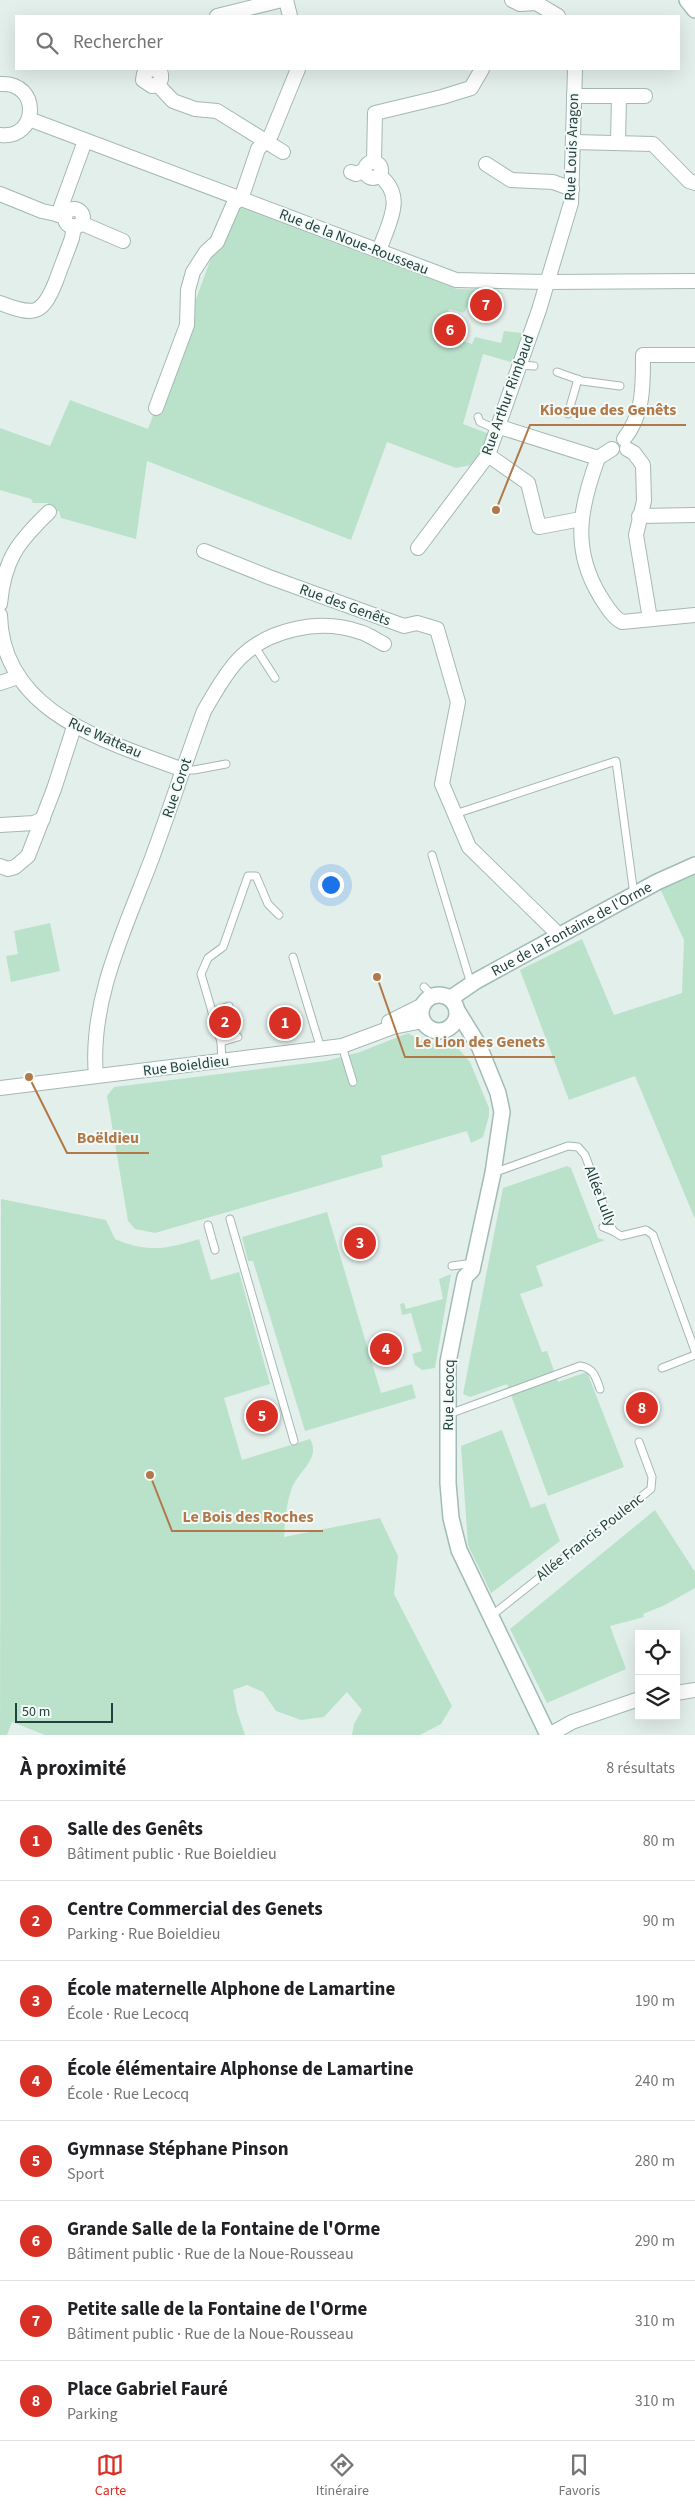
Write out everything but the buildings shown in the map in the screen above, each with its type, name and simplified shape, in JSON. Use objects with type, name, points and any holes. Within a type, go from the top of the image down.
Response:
[{"type":"street","points":[[221,15],[282,0]]},
{"type":"street","points":[[286,0],[290,15]]},
{"type":"street","points":[[687,0],[695,10]]},
{"type":"street","points":[[515,7],[536,3],[556,15]]},
{"type":"street","points":[[154,70],[144,74],[143,80],[147,85],[158,85],[173,101],[195,109],[217,111],[283,152]]},
{"type":"street","points":[[156,408],[187,325],[188,290],[193,272],[206,252],[217,242],[234,203],[241,199],[258,149],[271,135],[298,70]]},
{"type":"street","points":[[372,169],[375,113],[471,88],[481,70]]},
{"type":"street","name":"Rue Louis Aragon","points":[[547,282],[568,216],[572,190],[575,70]]},
{"type":"street","points":[[0,84],[9,84],[24,92],[30,101],[29,119],[23,129],[15,134],[0,135]]},
{"type":"street","points":[[574,96],[645,96]]},
{"type":"street","points":[[618,143],[619,96]]},
{"type":"street","name":"Rue de la Noue-Rousseau","points":[[29,119],[456,280],[547,282],[695,281]]},
{"type":"street","points":[[3,304],[19,310],[29,311],[48,302],[72,238],[69,220],[85,141]]},
{"type":"street","points":[[573,142],[653,144],[689,181],[695,183]]},
{"type":"street","points":[[486,164],[511,180],[553,182],[572,190]]},
{"type":"street","points":[[351,172],[356,174],[372,169]]},
{"type":"street","points":[[372,169],[389,184],[394,204],[379,251]]},
{"type":"street","points":[[0,194],[123,241]]},
{"type":"street","name":"Rue Arthur Rimbaud","points":[[418,548],[488,456],[527,365],[547,282]]},
{"type":"street","points":[[626,444],[643,397],[643,355],[695,355]]},
{"type":"street","points":[[499,428],[598,458]]},
{"type":"street","points":[[650,619],[637,543],[639,516],[644,501],[642,465],[619,437],[611,443],[612,448],[598,458],[586,492],[580,536],[587,568],[607,606],[616,618],[622,622],[650,619],[695,614]]},
{"type":"street","points":[[488,456],[528,483],[539,528],[581,519]]},
{"type":"street","points":[[0,604],[4,562],[49,512]]},
{"type":"street","points":[[639,516],[695,515]]},
{"type":"street","name":"Rue des Genêts","points":[[204,551],[269,578],[404,626],[417,623],[437,629],[458,702],[442,784],[469,847],[560,935]]},
{"type":"street","name":"Rue Watteau","points":[[0,615],[0,631],[18,677],[49,709],[74,727],[183,770]]},
{"type":"street","name":"Rue Corot","points":[[96,1076],[94,1054],[100,1006],[112,964],[204,711],[223,679],[238,660],[255,647],[284,632],[319,627],[337,627],[361,632],[384,644]]},
{"type":"street","points":[[0,683],[18,677]]},
{"type":"street","points":[[0,866],[8,869],[22,863],[28,856],[43,819],[74,727]]},
{"type":"street","points":[[0,825],[34,823],[43,819]]},
{"type":"street","name":"Rue de la Fontaine de l'Orme","points":[[450,998],[471,984],[560,935],[695,865]]},
{"type":"street","points":[[447,1030],[456,1022],[458,1012],[450,998],[439,994],[427,996],[421,1015],[423,1021],[436,1031],[447,1030],[463,1035],[479,1046]]},
{"type":"street","name":"Rue Boieldieu","points":[[369,1034],[427,996]]},
{"type":"street","name":"Rue Lecocq","points":[[458,1012],[479,1046],[498,1093],[502,1112],[474,1263],[472,1270],[465,1277],[448,1362],[451,1518],[459,1550],[548,1735]]},
{"type":"street","name":"Rue Boieldieu","points":[[0,1088],[321,1050],[342,1046],[369,1034],[400,1024],[423,1021]]},
{"type":"street","points":[[680,1692],[695,1690]]},
{"type":"street","points":[[548,1735],[572,1722],[635,1700]]},
{"type":"lane","points":[[557,372],[578,380],[620,386]]},
{"type":"lane","points":[[568,414],[578,380]]},
{"type":"lane","points":[[478,417],[480,422],[499,428]]},
{"type":"lane","points":[[255,647],[275,678]]},
{"type":"lane","points":[[455,814],[616,761],[634,895]]},
{"type":"lane","points":[[183,770],[194,770],[226,764]]},
{"type":"lane","points":[[432,855],[471,984]]},
{"type":"lane","points":[[222,1061],[222,1042],[201,974],[208,958],[223,947],[248,876],[256,876],[268,904],[279,915]]},
{"type":"lane","points":[[293,957],[321,1050]]},
{"type":"lane","points":[[212,1012],[229,1006]]},
{"type":"lane","points":[[311,1015],[320,1012]]},
{"type":"lane","points":[[222,1042],[238,1037]]},
{"type":"lane","points":[[342,1046],[353,1082]]},
{"type":"lane","name":"Allée Lully","points":[[492,1173],[568,1146],[578,1147],[585,1155],[613,1231],[621,1236],[646,1230],[653,1235],[695,1351]]},
{"type":"lane","points":[[580,1164],[585,1155]]},
{"type":"lane","points":[[230,1219],[294,1441]]},
{"type":"lane","points":[[208,1225],[215,1250]]},
{"type":"lane","points":[[603,1226],[613,1231]]},
{"type":"lane","points":[[452,1266],[474,1263]]},
{"type":"lane","points":[[662,1368],[695,1355]]},
{"type":"lane","points":[[448,1414],[580,1366],[586,1367],[594,1373],[600,1389]]},
{"type":"lane","name":"Allée Francis Poulenc","points":[[491,1616],[651,1489],[652,1477],[639,1442]]},
{"type":"green space","points":[[239,207],[457,289],[490,290],[489,296],[484,295],[483,300],[471,299],[464,313],[449,309],[442,334],[472,344],[475,337],[501,343],[504,331],[522,333],[514,363],[483,354],[463,424],[492,435],[477,464],[456,468],[387,442],[351,540],[147,461],[136,539],[61,518],[59,511],[49,512],[48,503],[33,503],[31,499],[0,490],[0,428],[50,446],[70,400],[148,429],[217,242]]},
{"type":"green space","points":[[695,865],[695,1219],[635,1076],[569,1100],[520,970],[582,939],[614,1015],[682,993],[684,940],[657,882]]},
{"type":"green space","points":[[50,923],[60,971],[11,982],[6,956],[18,954],[14,931]]},
{"type":"green space","points":[[408,1033],[422,1041],[458,1048],[470,1062],[489,1108],[489,1116],[483,1137],[471,1143],[467,1131],[381,1156],[383,1167],[155,1233],[135,1229],[128,1221],[107,1096],[114,1087],[326,1061],[360,1052]]},
{"type":"green space","points":[[567,1166],[571,1168],[598,1238],[605,1240],[536,1266],[543,1286],[520,1294],[542,1352],[547,1351],[558,1382],[587,1372],[624,1467],[548,1496],[507,1384],[470,1397],[463,1394],[503,1188]]},
{"type":"green space","points":[[1,1199],[106,1220],[115,1239],[138,1246],[148,1248],[167,1247],[199,1239],[211,1280],[239,1272],[270,1384],[224,1398],[242,1460],[310,1439],[313,1453],[311,1460],[291,1491],[284,1537],[380,1518],[398,1556],[394,1594],[452,1706],[441,1724],[420,1735],[352,1735],[354,1724],[362,1710],[347,1692],[324,1717],[301,1720],[276,1711],[263,1692],[247,1685],[233,1690],[237,1711],[245,1735],[45,1735],[12,1722],[7,1735],[0,1735]]},
{"type":"green space","points":[[327,1212],[381,1393],[412,1384],[416,1398],[305,1431],[253,1261],[248,1261],[242,1237]]},
{"type":"green space","points":[[451,1274],[435,1368],[422,1370],[415,1365],[412,1354],[422,1351],[411,1313],[402,1315],[400,1304],[404,1303],[406,1309],[443,1299],[439,1279]]},
{"type":"green space","points":[[502,1430],[531,1508],[545,1503],[560,1541],[491,1593],[468,1545],[461,1446]]},
{"type":"green space","points":[[655,1510],[695,1572],[695,1588],[665,1605],[643,1614],[644,1617],[610,1626],[626,1669],[547,1703],[510,1629]]},
{"type":"place","name":"Petite salle de la Fontaine de l'Orme","points":[[486,305]]},
{"type":"place","name":"Grande Salle de la Fontaine de l'Orme","points":[[450,330]]},
{"type":"place","name":"Kiosque des Genêts","points":[[496,510]]},
{"type":"place","name":"Le Lion des Genets","points":[[377,977]]},
{"type":"place","name":"Centre Commercial des Genets","points":[[225,1022]]},
{"type":"place","name":"Salle des Genêts","points":[[285,1023]]},
{"type":"place","name":"Boëldieu","points":[[29,1077]]},
{"type":"place","name":"École maternelle Alphone de Lamartine","points":[[360,1243]]},
{"type":"place","name":"École élémentaire Alphonse de Lamartine","points":[[386,1349]]},
{"type":"place","name":"Place Gabriel Fauré","points":[[642,1408]]},
{"type":"place","name":"Gymnase Stéphane Pinson","points":[[262,1416]]},
{"type":"place","name":"Le Bois des Roches","points":[[150,1475]]}]
